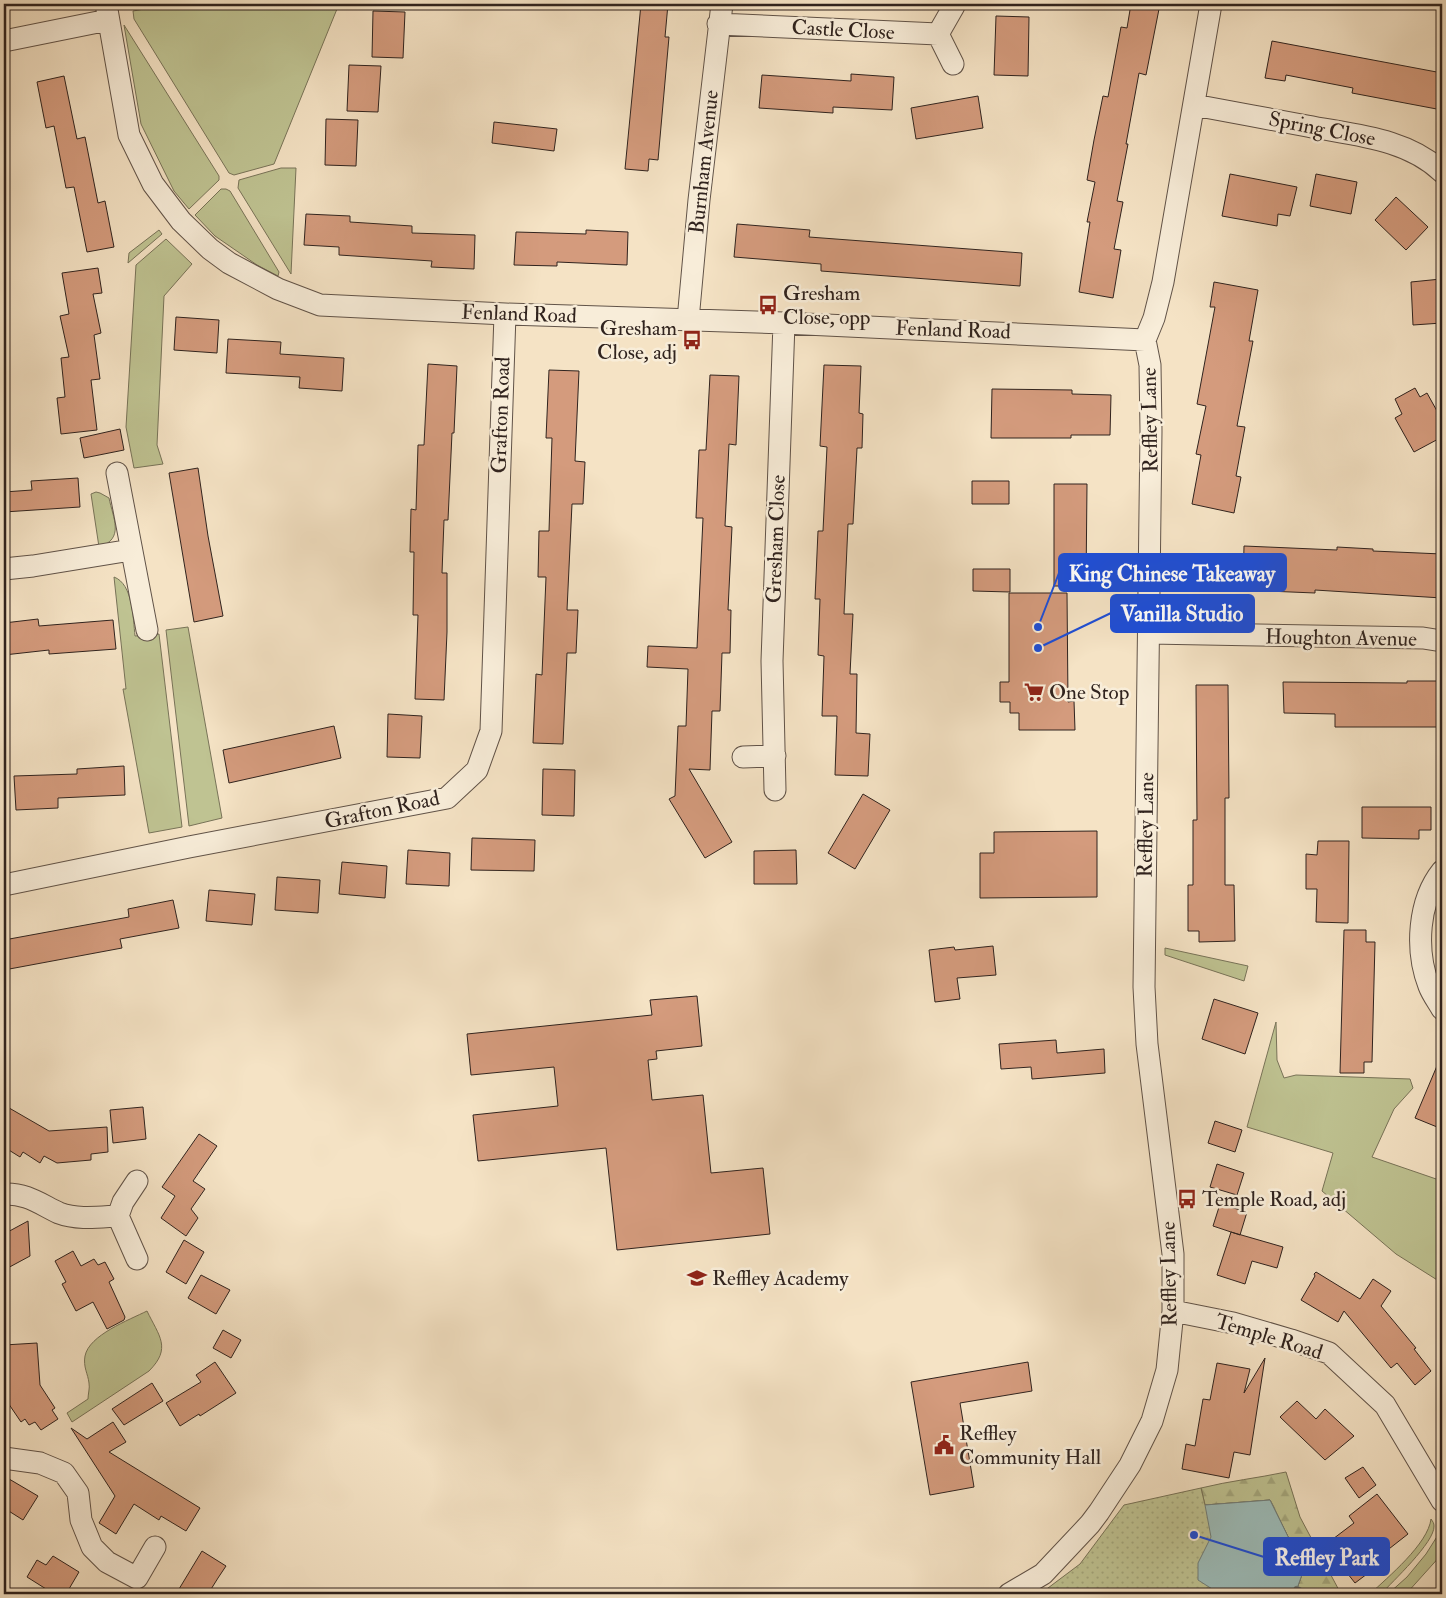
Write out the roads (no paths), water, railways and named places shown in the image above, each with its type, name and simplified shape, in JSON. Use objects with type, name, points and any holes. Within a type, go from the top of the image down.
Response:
[{"type":"street","name":"Reffley Lane","points":[[1009,1594],[1043,1574],[1090,1524],[1130,1465],[1152,1421],[1167,1370],[1173,1311],[1173,1254],[1147,1044],[1144,987],[1152,431],[1150,365],[1145,340],[1154,318],[1163,282],[1211,4]]},
{"type":"street","points":[[953,64],[938,34],[954,6]]},
{"type":"street","points":[[4,41],[107,12]]},
{"type":"street","name":"Fenland Road","points":[[107,12],[129,135],[153,184],[181,221],[210,249],[228,263],[278,290],[320,305],[505,314],[784,323],[1145,340]]},
{"type":"street","name":"Castle Close","points":[[720,14],[938,34]]},
{"type":"street","name":"Burnham Avenue","points":[[688,320],[720,14]]},
{"type":"street","name":"Spring Close","points":[[1194,105],[1380,140],[1411,151],[1435,165],[1442,172]]},
{"type":"street","name":"Grafton Road","points":[[4,885],[447,798],[477,770],[491,731],[505,314]]},
{"type":"street","name":"Gresham Close","points":[[775,790],[772,661],[784,323]]},
{"type":"street","points":[[117,473],[147,630]]},
{"type":"street","points":[[4,570],[131,550]]},
{"type":"street","name":"Houghton Avenue","points":[[1150,633],[1423,638],[1442,641]]},
{"type":"street","points":[[742,757],[775,756]]},
{"type":"street","points":[[1442,871],[1434,881],[1425,905],[1421,930],[1422,958],[1429,986],[1442,1009]]},
{"type":"street","points":[[137,1181],[123,1202],[118,1216],[137,1259]]},
{"type":"street","points":[[4,1194],[12,1194],[37,1201],[60,1213],[77,1217],[118,1216]]},
{"type":"street","name":"Temple Road","points":[[1173,1311],[1233,1323],[1329,1353],[1385,1405],[1442,1501]]},
{"type":"street","points":[[4,1458],[40,1463],[64,1473],[78,1493],[81,1520],[92,1547],[107,1562],[137,1578],[155,1547]]},
{"type":"water","points":[[1270,1500],[1304,1569],[1295,1594],[1220,1594],[1198,1580],[1198,1563],[1211,1537],[1205,1505]]},
{"type":"waterway","points":[[1297,1590],[1305,1594]]},
{"type":"place","name":"Gresham Close, opp","points":[[768,305]]},
{"type":"place","name":"Gresham Close, adj","points":[[692,340]]},
{"type":"place","name":"King Chinese Takeaway","points":[[1038,627]]},
{"type":"place","name":"Vanilla Studio","points":[[1038,648]]},
{"type":"place","name":"One Stop","points":[[1034,692]]},
{"type":"place","name":"Temple Road, adj","points":[[1187,1199]]},
{"type":"place","name":"Reffley Academy","points":[[697,1278]]},
{"type":"place","name":"Reffley Community Hall","points":[[944,1445]]},
{"type":"place","name":"Reffley Park","points":[[1194,1535]]}]
